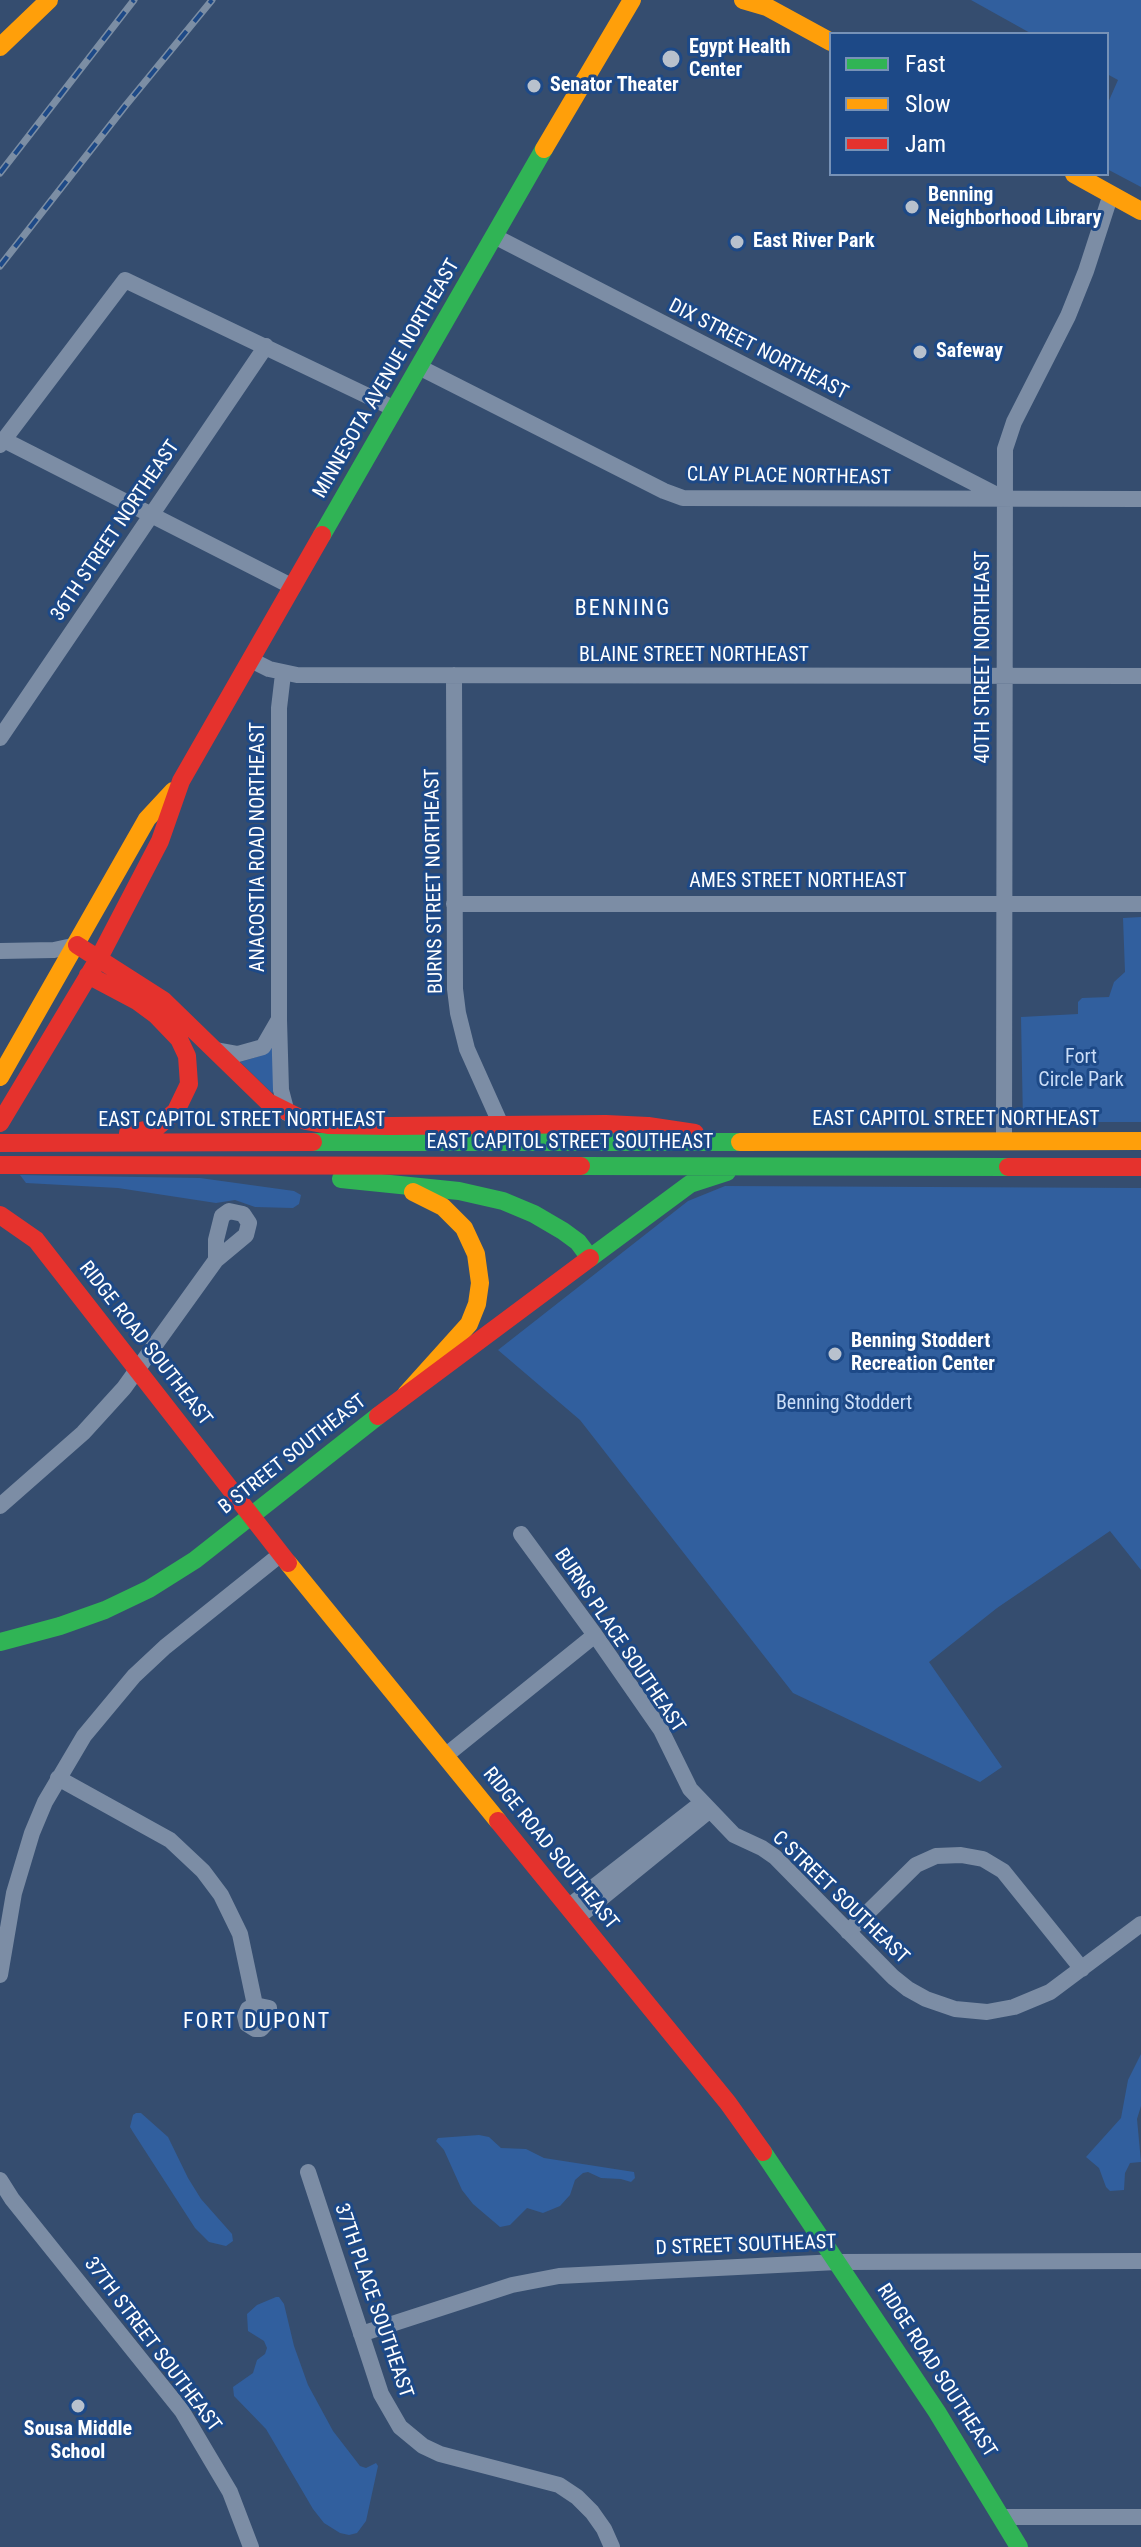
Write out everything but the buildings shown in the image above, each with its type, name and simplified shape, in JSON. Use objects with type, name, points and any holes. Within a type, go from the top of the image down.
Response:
[{"type":"main road","points":[[0,44],[35,0]]},
{"type":"main road","points":[[0,44],[49,0]]},
{"type":"main road","name":"MINNESOTA AVENUE NORTHEAST","points":[[0,1123],[99,958],[160,841],[181,781],[632,0]]},
{"type":"main road","points":[[743,0],[763,4],[829,41]]},
{"type":"main road","points":[[1078,176],[1141,211]]},
{"type":"main road","name":"MINNESOTA AVENUE NORTHEAST","points":[[0,1077],[147,819],[181,781]]},
{"type":"main road","points":[[77,945],[99,958]]},
{"type":"main road","name":"EAST CAPITOL STREET NORTHEAST","points":[[99,958],[163,1000],[268,1102],[287,1113],[328,1125],[648,1126],[771,1144]]},
{"type":"main road","points":[[9,1143],[81,1140],[156,1128],[176,1111],[187,1092],[190,1066],[179,1039],[144,1006],[66,963]]},
{"type":"main road","name":"EAST CAPITOL STREET NORTHEAST","points":[[9,1143],[1141,1141]]},
{"type":"main road","name":"EAST CAPITOL STREET SOUTHEAST","points":[[0,1165],[1141,1167]]},
{"type":"main road","points":[[195,1165],[471,1193],[511,1204],[563,1231],[590,1258]]},
{"type":"main road","name":"B STREET SOUTHEAST","points":[[0,1642],[60,1626],[127,1600],[195,1560],[406,1394],[690,1184],[728,1171],[770,1165]]},
{"type":"main road","points":[[379,1184],[418,1194],[447,1211],[470,1238],[479,1268],[478,1297],[469,1324],[406,1394]]},
{"type":"main road","name":"RIDGE ROAD SOUTHEAST","points":[[0,1215],[36,1240],[281,1554],[728,2103],[954,2438],[1019,2547]]},
{"type":"street","name":"40TH STREET NORTHEAST","points":[[1004,1141],[1005,449],[1010,431],[1066,321],[1111,194]]},
{"type":"street","name":"DIX STREET NORTHEAST","points":[[494,236],[1004,498]]},
{"type":"street","points":[[293,587],[2,442],[125,280],[395,409]]},
{"type":"street","name":"36TH STREET NORTHEAST","points":[[0,738],[266,346]]},
{"type":"street","name":"CLAY PLACE NORTHEAST","points":[[419,367],[683,498],[1141,499]]},
{"type":"street","name":"BLAINE STREET NORTHEAST","points":[[251,660],[283,674],[1141,676]]},
{"type":"street","name":"ANACOSTIA ROAD NORTHEAST","points":[[283,674],[279,708],[279,1020],[281,1090],[287,1113]]},
{"type":"street","name":"BURNS STREET NORTHEAST","points":[[454,675],[454,904],[458,1013],[467,1049],[501,1125]]},
{"type":"street","name":"AMES STREET NORTHEAST","points":[[454,904],[1141,904]]},
{"type":"street","points":[[0,951],[47,951],[77,945]]},
{"type":"street","points":[[47,951],[66,963]]},
{"type":"street","points":[[216,1050],[238,1054],[263,1047],[279,1020]]},
{"type":"street","points":[[0,1506],[83,1433],[138,1371],[216,1260]]},
{"type":"street","name":"BURNS PLACE SOUTHEAST","points":[[521,1534],[661,1730],[690,1789],[706,1806]]},
{"type":"street","points":[[0,1975],[18,1877],[32,1833],[58,1778],[84,1736],[134,1676],[165,1647],[281,1554]]},
{"type":"street","points":[[445,1756],[595,1635]]},
{"type":"street","points":[[58,1778],[170,1840],[203,1871],[221,1895],[240,1934],[255,2005]]},
{"type":"street","points":[[572,1912],[706,1806]]},
{"type":"street","name":"C STREET SOUTHEAST","points":[[706,1806],[734,1835],[769,1852],[908,1989],[955,2009],[987,2012],[1014,2007],[1044,1996],[1138,1932]]},
{"type":"street","points":[[848,1932],[916,1865],[936,1856],[961,1855],[983,1859],[1003,1871],[1082,1969]]},
{"type":"street","name":"37TH PLACE SOUTHEAST","points":[[308,2172],[384,2402],[407,2434],[440,2454],[559,2485],[592,2512],[612,2547]]},
{"type":"street","name":"37TH STREET SOUTHEAST","points":[[0,2180],[182,2411],[230,2492],[251,2547]]},
{"type":"street","name":"D STREET SOUTHEAST","points":[[361,2334],[540,2278],[837,2262],[1141,2261]]},
{"type":"street","points":[[1002,2517],[1141,2517]]},
{"type":"green space","points":[[971,0],[1141,0],[1141,187],[1109,170],[1109,100],[1118,80],[1109,75],[1109,32],[1028,32]]},
{"type":"green space","name":"Fort Circle Park","points":[[1141,917],[1141,1122],[1023,1122],[1021,1017],[1078,1014],[1078,1002],[1082,998],[1109,997],[1114,982],[1125,972],[1123,918]]},
{"type":"green space","points":[[274,1042],[276,1090],[272,1093],[240,1062],[260,1056]]},
{"type":"green space","points":[[20,1175],[200,1178],[294,1191],[301,1195],[299,1204],[293,1208],[255,1207],[235,1200],[216,1203],[118,1188],[26,1183]]},
{"type":"green space","name":"Benning Stoddert","points":[[725,1186],[1141,1188],[1141,1570],[1110,1531],[997,1608],[929,1662],[1002,1767],[980,1782],[793,1693],[580,1420],[498,1350],[688,1201]]},
{"type":"green space","points":[[1141,2054],[1141,2106],[1137,2119],[1141,2162],[1130,2163],[1125,2173],[1124,2190],[1110,2191],[1099,2168],[1086,2157],[1121,2118],[1128,2080]]},
{"type":"green space","points":[[136,2113],[141,2113],[168,2137],[201,2199],[232,2234],[233,2241],[226,2246],[209,2242],[195,2228],[130,2127]]},
{"type":"green space","points":[[489,2137],[501,2148],[526,2149],[544,2158],[634,2172],[635,2178],[631,2182],[583,2173],[575,2180],[570,2195],[560,2206],[543,2213],[527,2208],[510,2225],[500,2227],[462,2190],[444,2150],[436,2141],[438,2138]]},
{"type":"green space","points":[[276,2297],[284,2304],[308,2385],[333,2431],[360,2466],[366,2468],[376,2463],[378,2466],[366,2521],[357,2533],[340,2533],[324,2523],[266,2429],[234,2396],[233,2387],[253,2373],[257,2360],[267,2348],[264,2341],[248,2331],[247,2314],[257,2305]]},
{"type":"railway","points":[[0,173],[134,0]]},
{"type":"railway","points":[[0,266],[212,0]]},
{"type":"traffic: fast","points":[[322,535],[544,149]]},
{"type":"traffic: fast","points":[[313,1142],[740,1142]]},
{"type":"traffic: fast","points":[[581,1166],[1008,1167]]},
{"type":"traffic: fast","points":[[341,1179],[459,1191],[503,1201],[563,1231],[578,1242],[590,1258],[690,1184],[727,1172]]},
{"type":"traffic: fast","points":[[0,1642],[105,1610],[149,1589],[195,1560],[378,1416]]},
{"type":"traffic: fast","points":[[763,2152],[937,2412],[1019,2547]]},
{"type":"traffic: slow","points":[[0,47],[49,0]]},
{"type":"traffic: slow","points":[[544,149],[632,0]]},
{"type":"traffic: slow","points":[[743,0],[767,7],[829,41]]},
{"type":"traffic: slow","points":[[1078,176],[1141,211]]},
{"type":"traffic: slow","points":[[0,1077],[147,819],[173,791]]},
{"type":"traffic: slow","points":[[740,1142],[1141,1141]]},
{"type":"traffic: slow","points":[[406,1394],[469,1324],[477,1304],[480,1283],[476,1254],[464,1228],[443,1207],[413,1192]]},
{"type":"traffic: slow","points":[[288,1563],[498,1821]]},
{"type":"traffic: jam","points":[[0,1123],[99,958],[160,841],[181,781],[322,535]]},
{"type":"traffic: jam","points":[[77,945],[163,1000],[268,1102],[306,1121],[328,1125],[390,1126],[606,1124],[695,1133]]},
{"type":"traffic: jam","points":[[88,975],[137,1001],[156,1015],[179,1039],[187,1056],[189,1084],[176,1111],[156,1128],[128,1133]]},
{"type":"traffic: jam","points":[[0,1143],[313,1142]]},
{"type":"traffic: jam","points":[[0,1165],[581,1166]]},
{"type":"traffic: jam","points":[[1008,1167],[1141,1167]]},
{"type":"traffic: jam","points":[[0,1215],[36,1240],[288,1563]]},
{"type":"traffic: jam","points":[[378,1416],[590,1258]]},
{"type":"traffic: jam","points":[[498,1821],[728,2103],[763,2152]]},
{"type":"place","name":"Egypt Health Center","points":[[671,59]]},
{"type":"place","name":"Senator Theater","points":[[534,86]]},
{"type":"place","name":"Benning Neighborhood Library","points":[[912,207]]},
{"type":"place","name":"East River Park","points":[[737,242]]},
{"type":"place","name":"Safeway","points":[[920,352]]},
{"type":"place","name":"Benning Stoddert Recreation Center","points":[[835,1354]]},
{"type":"place","name":"Sousa Middle School","points":[[78,2406]]},
{"type":"district","name":"BENNING","points":[[623,609]]},
{"type":"district","name":"FORT DUPONT","points":[[257,2022]]}]
